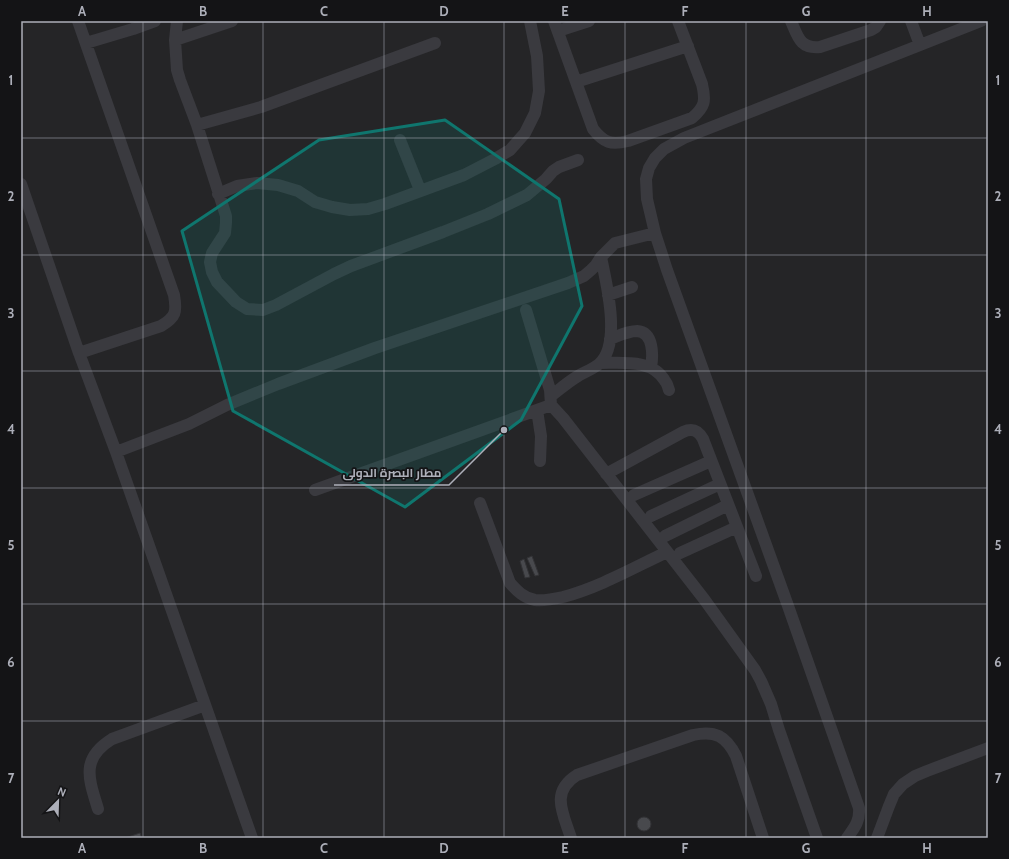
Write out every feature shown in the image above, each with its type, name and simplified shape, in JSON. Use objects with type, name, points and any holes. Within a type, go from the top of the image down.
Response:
[{"type":"lane","points":[[78,21],[174,295],[176,305],[175,312],[170,321],[161,326],[79,353]]},
{"type":"lane","points":[[86,44],[155,21]]},
{"type":"lane","points":[[177,21],[175,40],[177,70],[197,125],[218,194],[225,210],[225,233],[212,253],[210,262],[212,272],[217,282],[236,302],[247,309],[263,310],[276,305],[339,271],[443,232],[494,210],[527,195],[553,171],[578,160]]},
{"type":"lane","points":[[175,40],[232,21]]},
{"type":"lane","points":[[218,194],[237,186],[258,183],[278,185],[298,191],[315,202],[332,208],[350,210],[368,209],[464,175],[485,165],[510,150],[525,133],[535,113],[539,91],[537,56],[530,21]]},
{"type":"lane","points":[[589,21],[556,26],[592,129],[599,137],[608,142],[618,144],[692,118],[700,111],[704,103],[705,93],[678,21]]},
{"type":"lane","points":[[791,21],[799,40],[804,45],[812,48],[820,47],[871,30],[876,27],[880,21]]},
{"type":"lane","points":[[911,21],[920,45]]},
{"type":"lane","points":[[847,838],[857,824],[859,816],[858,804],[785,596],[667,270],[655,233],[647,199],[645,188],[646,180],[655,158],[664,149],[684,138],[981,21]]},
{"type":"lane","points":[[197,125],[261,107],[435,43]]},
{"type":"lane","points":[[576,82],[688,46]]},
{"type":"lane","points":[[400,140],[420,190]]},
{"type":"lane","points":[[21,184],[79,353],[116,452],[252,838]]},
{"type":"lane","points":[[116,452],[189,424],[227,405],[278,384],[375,348],[568,283],[584,276],[615,244],[655,233]]},
{"type":"lane","points":[[315,490],[537,410],[551,401],[569,382],[601,363],[609,348],[611,324],[608,295],[601,257]]},
{"type":"lane","points":[[608,295],[632,287]]},
{"type":"lane","points":[[526,310],[550,390],[551,401],[704,599],[744,653],[761,681],[771,704],[817,838]]},
{"type":"lane","points":[[610,339],[631,332],[642,332],[646,334],[651,347],[651,367]]},
{"type":"lane","points":[[601,363],[632,363],[651,367],[659,373],[669,390]]},
{"type":"lane","points":[[537,410],[541,436],[540,461]]},
{"type":"lane","points":[[606,474],[688,430],[692,429],[697,431],[700,434],[711,461],[756,576]]},
{"type":"lane","points":[[634,495],[711,461]]},
{"type":"lane","points":[[651,516],[720,484]]},
{"type":"lane","points":[[480,503],[510,583],[521,594],[536,600],[546,600],[566,596],[597,586],[667,552]]},
{"type":"lane","points":[[665,536],[728,505]]},
{"type":"lane","points":[[680,553],[737,527]]},
{"type":"lane","points":[[98,810],[89,774],[90,763],[95,753],[103,745],[112,739],[205,705]]},
{"type":"lane","points":[[571,838],[560,802],[564,786],[570,779],[577,775],[693,735],[704,733],[719,736],[731,746],[736,756],[763,838]]},
{"type":"lane","points":[[877,838],[894,794],[903,784],[915,776],[988,748]]},
{"type":"highlighted area","points":[[445,120],[559,199],[582,306],[521,420],[405,507],[233,411],[182,231],[319,140]]},
{"type":"shaded area","points":[[21,21],[988,21],[988,838],[21,838]]},
{"type":"building","points":[[532,556],[539,575],[535,576],[527,558]]},
{"type":"building","points":[[524,559],[530,577],[525,578],[520,561]]},
{"type":"building","points":[[644,817],[649,819],[651,824],[649,829],[644,831],[639,829],[637,824],[639,819]]},
{"type":"building","points":[[140,833],[142,838],[125,838]]},
{"type":"place","name":"مطار البصرة الدولى","points":[[504,430]]}]
